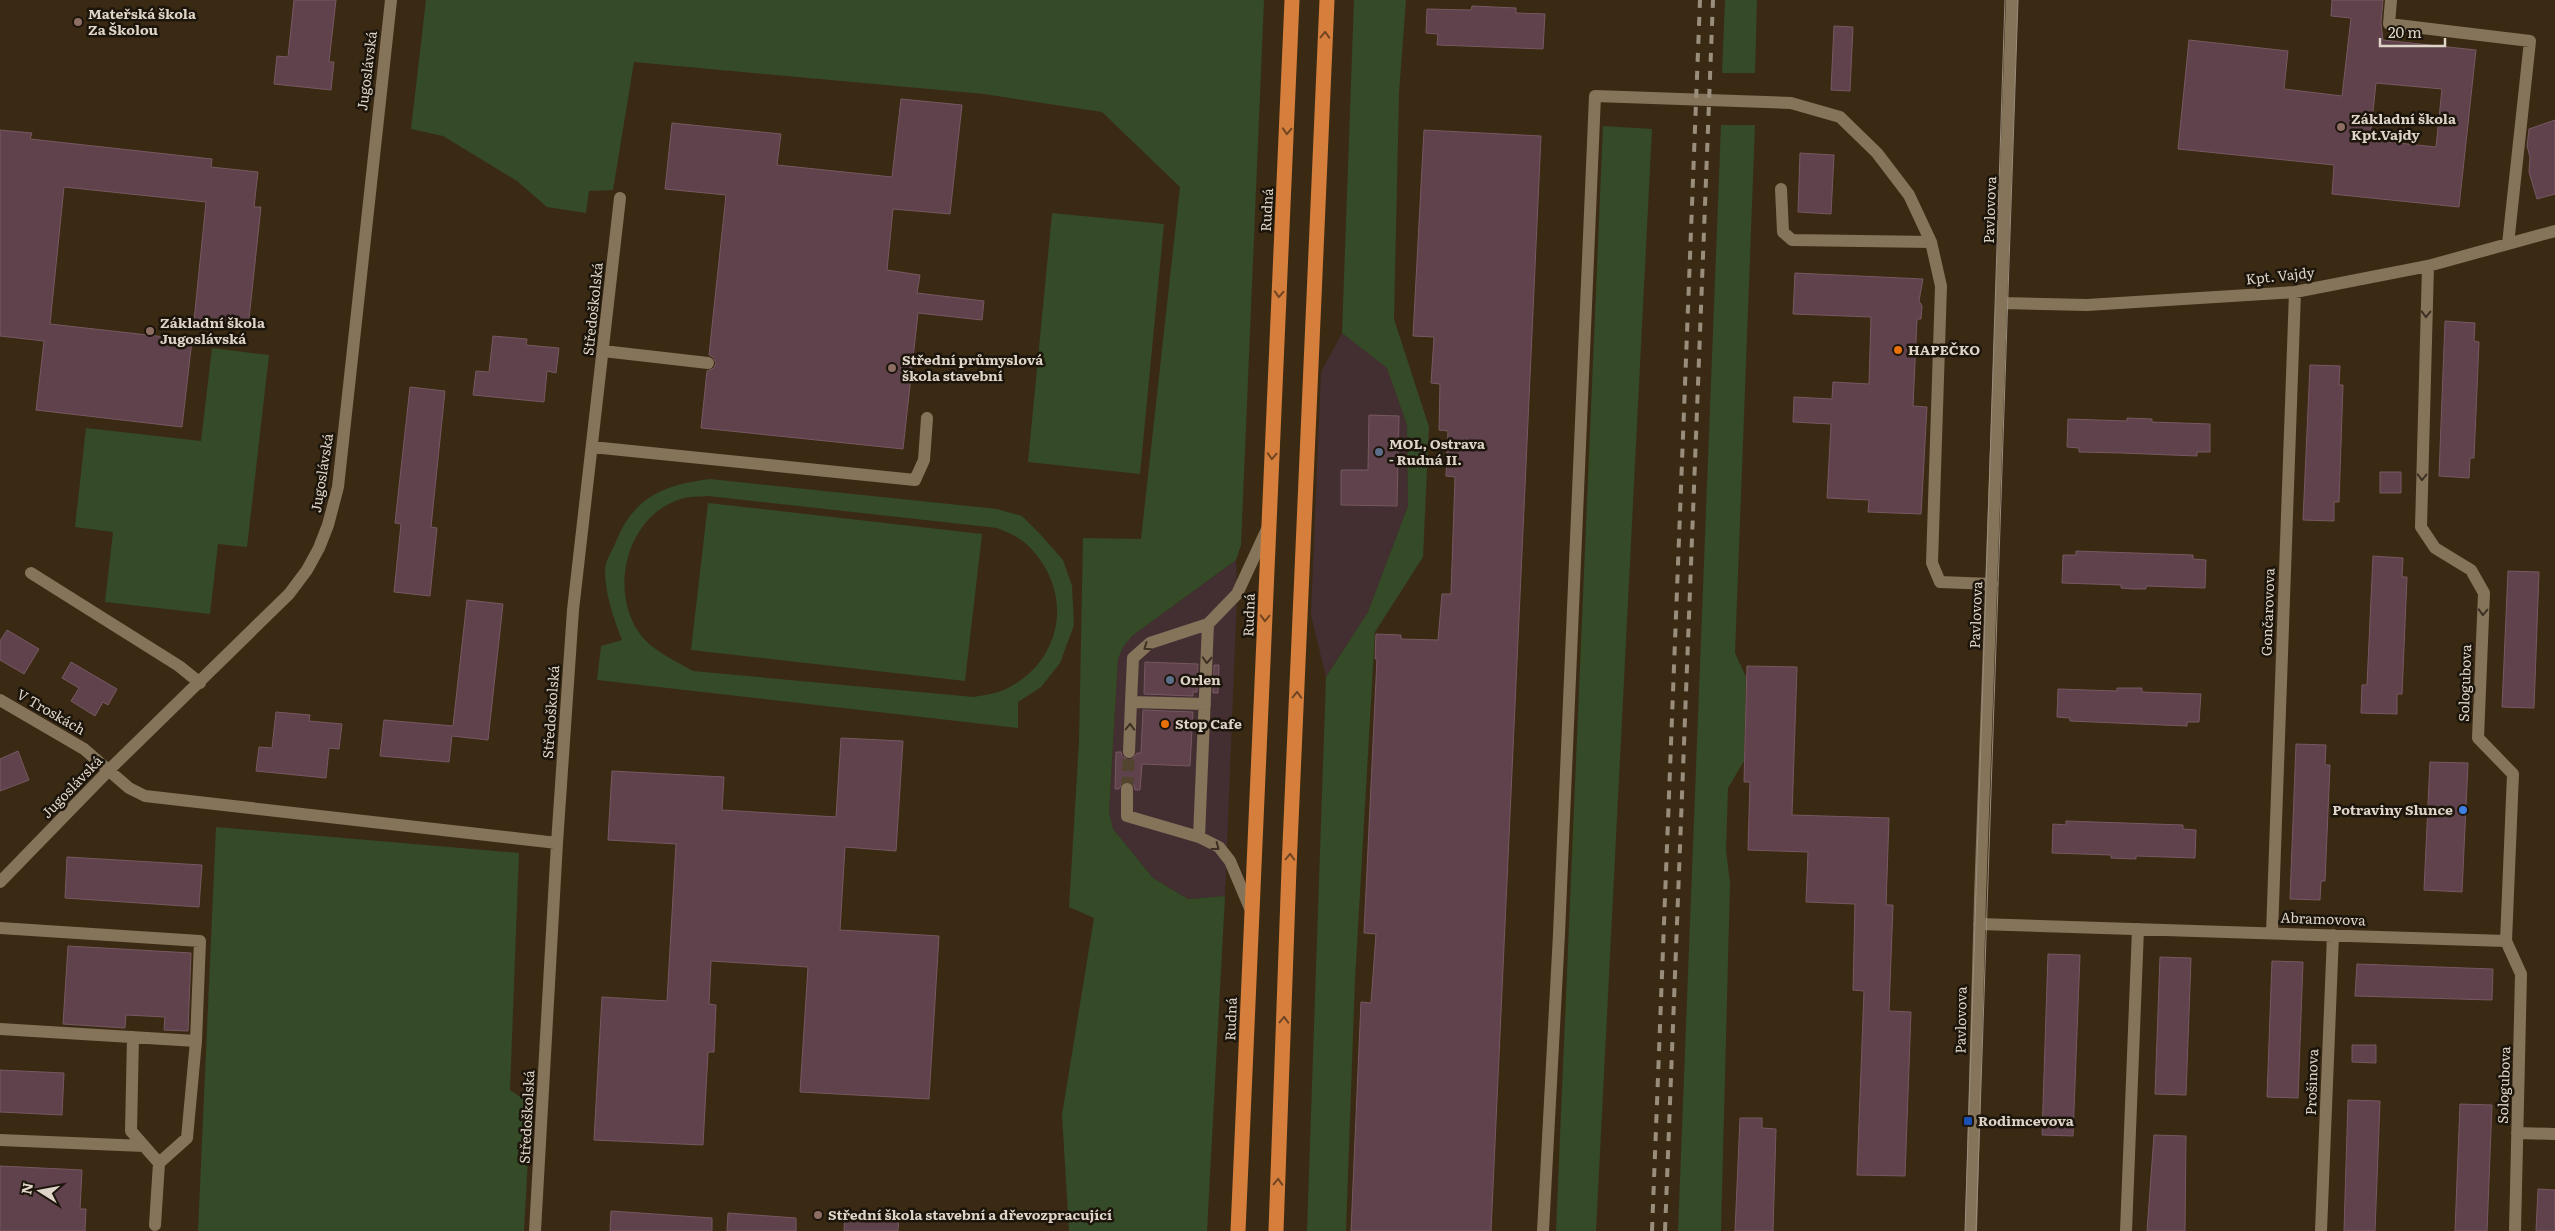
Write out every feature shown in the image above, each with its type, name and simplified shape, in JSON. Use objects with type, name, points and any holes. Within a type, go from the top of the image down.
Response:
[{"type":"highway","name":"Rudná","points":[[1238,1231],[1292,0]]},
{"type":"highway","points":[[1276,1231],[1289,868],[1327,0]]},
{"type":"street","name":"Jugoslávská","points":[[0,882],[295,586],[319,548],[332,512],[340,473],[390,0]]},
{"type":"street","name":"Pavlovova","points":[[1971,1231],[1979,924],[2012,0]]},
{"type":"street","points":[[2392,0],[2389,24],[2530,40],[2508,244]]},
{"type":"street","points":[[1543,1231],[1560,918],[1595,96],[1644,96],[1791,103],[1840,117],[1877,153],[1909,194],[1931,242],[1941,286],[1932,562],[1940,582],[1992,584]]},
{"type":"street","points":[[1781,189],[1783,232],[1792,240],[1931,242]]},
{"type":"street","name":"Středoškolská","points":[[535,1231],[557,843],[573,610],[620,198]]},
{"type":"street","name":"Kpt. Vajdy","points":[[2002,303],[2087,304],[2295,292],[2428,266],[2555,231]]},
{"type":"street","name":"Sologubova","points":[[2428,266],[2421,527],[2435,548],[2472,570],[2484,593],[2478,738],[2513,774],[2506,941],[2521,974],[2515,1231]]},
{"type":"street","name":"Gončarovova","points":[[2272,933],[2295,292]]},
{"type":"street","points":[[603,351],[708,362]]},
{"type":"street","points":[[592,448],[915,480],[924,460],[927,418]]},
{"type":"street","points":[[1129,752],[1133,658],[1150,643],[1208,624],[1237,594],[1269,524]]},
{"type":"street","points":[[31,573],[179,666],[200,683]]},
{"type":"street","points":[[1199,837],[1208,624]]},
{"type":"street","name":"V Troskách","points":[[0,700],[84,749],[134,791],[152,797],[557,843]]},
{"type":"street","points":[[1131,702],[1205,704]]},
{"type":"street","points":[[1128,789],[1127,816],[1199,837],[1219,847],[1230,861],[1252,914]]},
{"type":"street","name":"Abramovova","points":[[1979,924],[2506,941]]},
{"type":"street","points":[[0,928],[200,941],[196,1041],[187,1138],[159,1163],[155,1225]]},
{"type":"street","points":[[2126,1231],[2138,929]]},
{"type":"street","name":"Prošinova","points":[[2321,1231],[2333,935]]},
{"type":"street","points":[[0,1029],[196,1041]]},
{"type":"street","points":[[133,1037],[131,1131],[159,1163]]},
{"type":"street","points":[[2517,1133],[2555,1134]]},
{"type":"street","points":[[0,1140],[144,1146]]},
{"type":"shaded area","points":[[1342,333],[1387,367],[1407,425],[1408,506],[1368,612],[1326,677],[1311,615],[1321,372]]},
{"type":"shaded area","points":[[1236,560],[1237,594],[1225,896],[1188,899],[1153,878],[1113,829],[1109,812],[1118,659],[1123,647],[1132,636]]},
{"type":"green space","points":[[426,0],[1264,0],[1241,545],[1236,560],[1132,636],[1123,647],[1118,659],[1109,812],[1113,829],[1153,878],[1188,899],[1225,896],[1207,1231],[1069,1231],[1062,1115],[1094,918],[1069,907],[1079,742],[1083,538],[1141,539],[1180,187],[1102,112],[984,94],[634,62],[613,190],[589,191],[586,213],[547,207],[517,181],[443,136],[411,129]]},
{"type":"green space","points":[[1354,0],[1406,0],[1399,93],[1394,319],[1429,427],[1423,557],[1375,632],[1355,979],[1346,1231],[1307,1231],[1326,677],[1368,612],[1408,506],[1407,425],[1387,368],[1342,333]]},
{"type":"green space","points":[[1725,0],[1757,0],[1755,73],[1722,73]]},
{"type":"green space","points":[[1721,125],[1755,125],[1735,653],[1746,677],[1744,761],[1728,788],[1726,850],[1730,883],[1721,1231],[1678,1231]]},
{"type":"green space","points":[[1603,126],[1652,129],[1596,1231],[1556,1231]]},
{"type":"green space","points":[[1052,213],[1164,224],[1140,474],[1028,462]]},
{"type":"green space","points":[[212,348],[269,355],[247,547],[218,544],[210,614],[105,602],[113,532],[75,527],[86,428],[201,441]]},
{"type":"green space","points":[[710,479],[997,509],[1022,516],[1063,560],[1072,586],[1074,625],[1060,663],[1041,687],[1018,702],[1018,728],[597,680],[601,646],[622,640],[608,597],[605,569],[622,528],[640,505],[651,496],[677,485]],"holes":[[[708,496],[997,528],[1024,542],[1040,560],[1051,580],[1056,601],[1056,622],[1051,642],[1040,661],[1025,677],[1004,690],[974,697],[693,671],[663,654],[643,638],[629,613],[625,594],[625,574],[629,554],[636,536],[648,520],[663,507],[687,497]]]},
{"type":"green space","points":[[708,503],[982,534],[965,681],[691,650]]},
{"type":"green space","points":[[216,827],[519,853],[510,1090],[531,1104],[524,1231],[198,1231]]},
{"type":"building","points":[[294,0],[336,0],[329,62],[334,62],[331,90],[274,84],[277,56],[288,57]]},
{"type":"building","points":[[2332,0],[2383,0],[2381,23],[2383,40],[2476,50],[2459,207],[2332,194],[2334,165],[2178,149],[2189,40],[2288,51],[2284,89],[2342,96],[2351,18],[2331,16]],"holes":[[[2376,83],[2442,89],[2436,147],[2370,140]]]},
{"type":"building","points":[[1472,6],[1516,8],[1516,13],[1545,14],[1543,49],[1437,45],[1438,34],[1426,33],[1427,9],[1471,10]]},
{"type":"building","points":[[1834,26],[1853,27],[1850,91],[1831,90]]},
{"type":"building","points":[[901,99],[962,105],[950,214],[893,209],[887,270],[920,275],[917,293],[984,301],[982,320],[918,313],[903,449],[701,428],[707,371],[714,368],[716,363],[713,357],[709,355],[726,195],[665,189],[672,123],[781,134],[777,165],[892,177]]},
{"type":"building","points":[[2555,120],[2555,194],[2537,199],[2529,172],[2530,157],[2527,146],[2529,129]]},
{"type":"building","points":[[0,130],[32,133],[30,139],[212,159],[211,167],[258,172],[254,207],[261,207],[248,328],[194,321],[206,202],[64,187],[50,324],[192,340],[182,427],[36,410],[44,341],[0,336]]},
{"type":"building","points":[[1424,130],[1541,136],[1491,1231],[1351,1231],[1361,1002],[1371,1003],[1376,934],[1364,933],[1377,659],[1375,659],[1376,634],[1401,635],[1401,639],[1438,640],[1442,594],[1451,594],[1455,477],[1446,476],[1448,431],[1439,430],[1440,384],[1431,383],[1434,337],[1413,336]]},
{"type":"building","points":[[1800,153],[1834,155],[1831,214],[1798,212]]},
{"type":"building","points":[[1795,273],[1923,279],[1919,301],[1922,306],[1921,319],[1917,319],[1913,406],[1927,407],[1921,514],[1868,512],[1869,500],[1827,498],[1831,424],[1793,422],[1794,397],[1832,399],[1833,382],[1869,384],[1871,317],[1793,314]]},
{"type":"building","points":[[2445,321],[2475,323],[2474,341],[2479,342],[2474,458],[2470,458],[2469,478],[2439,476]]},
{"type":"building","points":[[493,336],[527,339],[526,345],[559,348],[556,373],[547,371],[544,402],[473,395],[476,371],[489,372]]},
{"type":"building","points":[[2310,365],[2340,366],[2339,385],[2343,385],[2339,502],[2334,502],[2334,521],[2303,520]]},
{"type":"building","points":[[410,387],[445,391],[431,527],[437,528],[430,596],[394,592],[401,524],[395,523]]},
{"type":"building","points":[[1369,415],[1399,416],[1397,506],[1341,505],[1341,470],[1368,470]]},
{"type":"building","points":[[2127,418],[2152,419],[2152,422],[2210,424],[2210,452],[2197,452],[2197,456],[2079,452],[2079,448],[2067,447],[2068,419],[2127,421]]},
{"type":"building","points":[[2380,472],[2401,472],[2401,493],[2380,493]]},
{"type":"building","points":[[2076,551],[2193,555],[2193,559],[2206,560],[2205,588],[2146,586],[2146,589],[2133,589],[2121,588],[2121,585],[2062,583],[2063,555],[2076,555]]},
{"type":"building","points":[[2373,556],[2403,558],[2402,577],[2407,577],[2402,694],[2397,694],[2397,714],[2361,713],[2362,685],[2367,685]]},
{"type":"building","points":[[2508,571],[2539,572],[2534,708],[2502,707]]},
{"type":"building","points":[[467,600],[503,604],[488,740],[452,736],[449,762],[380,756],[384,720],[453,726]]},
{"type":"building","points":[[7,630],[39,649],[24,674],[0,660],[0,641]]},
{"type":"building","points":[[71,662],[117,689],[108,705],[103,702],[95,716],[71,701],[79,688],[62,678]]},
{"type":"building","points":[[1145,662],[1198,664],[1197,692],[1193,692],[1193,696],[1144,694]]},
{"type":"building","points":[[1214,665],[1219,665],[1218,693],[1213,693]]},
{"type":"building","points":[[1747,666],[1797,667],[1792,815],[1889,818],[1886,905],[1893,905],[1889,1011],[1911,1012],[1905,1176],[1857,1175],[1864,991],[1853,990],[1855,904],[1806,902],[1808,852],[1748,850],[1750,782],[1744,782]]},
{"type":"building","points":[[2117,688],[2142,688],[2142,692],[2201,694],[2199,722],[2187,722],[2187,726],[2070,721],[2070,718],[2057,717],[2058,689],[2117,691]]},
{"type":"building","points":[[1143,710],[1193,712],[1190,766],[1142,764],[1140,790],[1135,790],[1134,785],[1127,781],[1123,782],[1119,789],[1115,789],[1116,752],[1121,752],[1122,756],[1128,760],[1133,759],[1137,753],[1141,753]]},
{"type":"building","points":[[276,712],[310,715],[309,721],[342,724],[339,749],[329,748],[326,778],[256,771],[259,747],[272,748]]},
{"type":"building","points":[[841,738],[903,741],[896,851],[845,847],[840,930],[939,936],[929,1099],[800,1092],[808,967],[711,961],[709,1004],[716,1005],[714,1052],[708,1052],[703,1145],[594,1140],[602,997],[667,1001],[676,844],[608,840],[612,771],[724,777],[722,810],[836,817]]},
{"type":"building","points":[[2296,744],[2326,745],[2325,765],[2330,765],[2325,881],[2321,881],[2320,900],[2290,899]]},
{"type":"building","points":[[18,751],[29,780],[0,791],[0,759]]},
{"type":"building","points":[[2430,762],[2468,763],[2462,892],[2424,890]]},
{"type":"building","points":[[2066,821],[2183,825],[2183,829],[2196,830],[2195,858],[2136,856],[2136,859],[2111,858],[2111,855],[2052,853],[2053,824],[2066,825]]},
{"type":"building","points":[[67,857],[202,865],[199,907],[65,898]]},
{"type":"building","points":[[68,946],[191,953],[188,1031],[164,1030],[165,1017],[126,1015],[125,1028],[63,1024]]},
{"type":"building","points":[[2048,954],[2080,955],[2073,1136],[2042,1135]]},
{"type":"building","points":[[2160,957],[2191,958],[2186,1095],[2155,1094]]},
{"type":"building","points":[[2272,961],[2303,962],[2298,1098],[2267,1097]]},
{"type":"building","points":[[2357,964],[2493,969],[2492,1000],[2355,996]]},
{"type":"building","points":[[2352,1045],[2376,1045],[2376,1063],[2352,1062]]},
{"type":"building","points":[[0,1070],[64,1073],[62,1115],[0,1112]]},
{"type":"building","points":[[2348,1100],[2380,1101],[2375,1231],[2344,1231]]},
{"type":"building","points":[[2460,1104],[2492,1105],[2487,1231],[2455,1231]]},
{"type":"building","points":[[1740,1118],[1762,1118],[1762,1128],[1776,1129],[1773,1231],[1735,1231]]},
{"type":"building","points":[[2154,1135],[2186,1136],[2185,1231],[2147,1231]]},
{"type":"building","points":[[0,1166],[82,1170],[80,1209],[86,1209],[85,1231],[0,1231]]},
{"type":"building","points":[[2538,1189],[2555,1190],[2555,1231],[2536,1231]]},
{"type":"building","points":[[611,1211],[712,1218],[712,1231],[610,1231]]},
{"type":"building","points":[[728,1213],[796,1218],[796,1231],[727,1231]]},
{"type":"building","points":[[845,1214],[899,1218],[898,1231],[844,1231]]},
{"type":"tunnel","points":[[1127,789],[1129,752]]},
{"type":"tram line","points":[[1965,1231],[2005,0]]},
{"type":"tram line","points":[[1976,1231],[2018,0]]},
{"type":"railway","points":[[1652,1231],[1700,0]]},
{"type":"railway","points":[[1665,1231],[1713,0]]},
{"type":"place","name":"Mateřská škola Za Školou","points":[[78,22]]},
{"type":"place","name":"Základní škola Kpt.Vajdy","points":[[2341,127]]},
{"type":"place","name":"Základní škola Jugoslávská","points":[[150,331]]},
{"type":"place","name":"HAPEČKO","points":[[1898,350]]},
{"type":"place","name":"Střední průmyslová škola stavební","points":[[892,368]]},
{"type":"place","name":"MOL, Ostrava - Rudná II.","points":[[1379,452]]},
{"type":"place","name":"Orlen","points":[[1170,680]]},
{"type":"place","name":"Stop Cafe","points":[[1165,724]]},
{"type":"place","name":"Potraviny Slunce","points":[[2463,810]]},
{"type":"place","name":"Rodimcevova","points":[[1968,1121]]},
{"type":"place","name":"Střední škola stavební a dřevozpracující","points":[[818,1215]]}]
